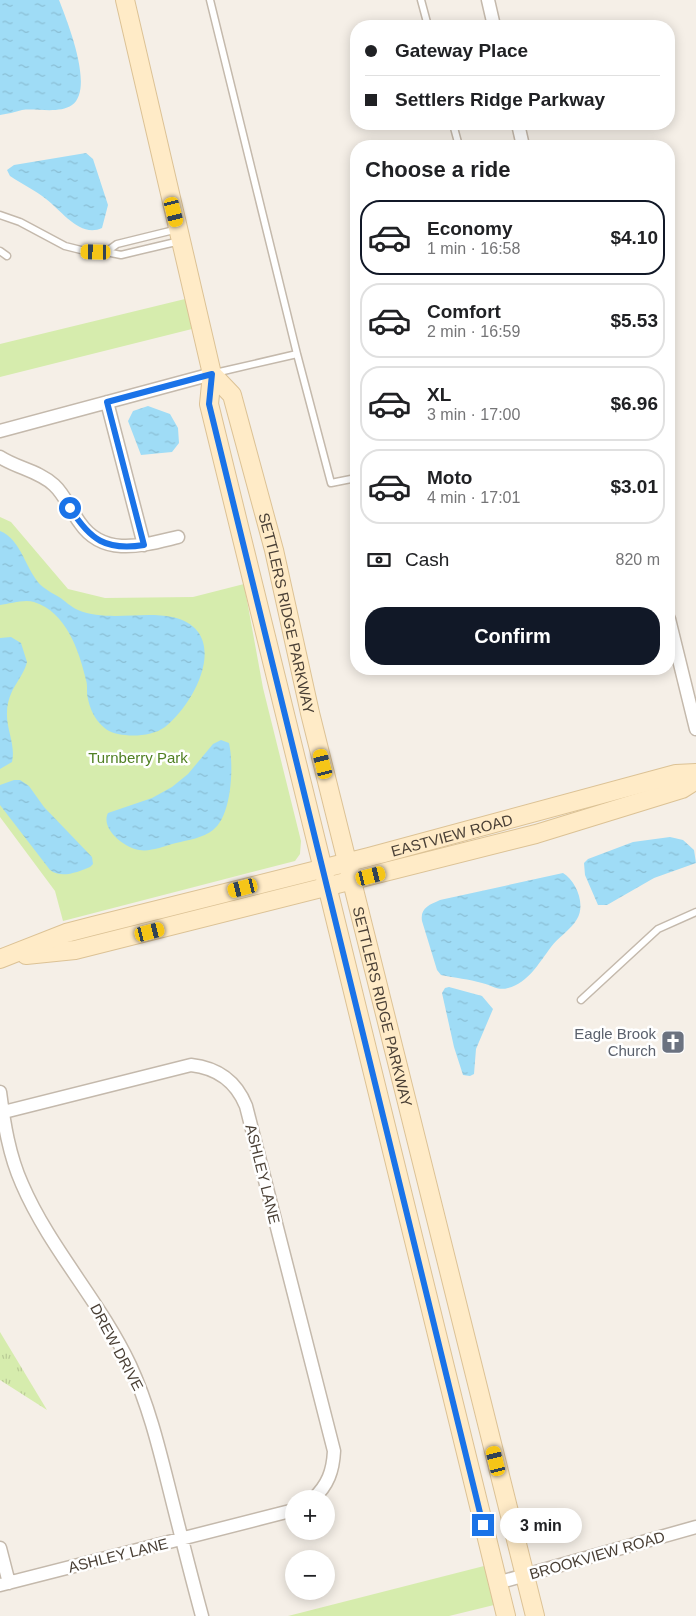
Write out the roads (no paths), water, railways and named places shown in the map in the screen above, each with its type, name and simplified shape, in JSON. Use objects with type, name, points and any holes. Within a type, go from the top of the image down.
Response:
[{"type":"street","name":"SETTLERS RIDGE PARKWAY","points":[[124,0],[212,374],[209,404],[506,1616]]},
{"type":"street","points":[[488,0],[493,20]]},
{"type":"street","name":"SETTLERS RIDGE PARKWAY","points":[[212,374],[232,395],[274,550],[310,713],[535,1616]]},
{"type":"street","points":[[0,431],[212,374]]},
{"type":"street","points":[[107,402],[144,545]]},
{"type":"street","points":[[0,457],[47,479],[56,487],[81,525],[97,540],[108,545],[120,547],[144,545],[178,537]]},
{"type":"street","points":[[675,643],[696,729]]},
{"type":"street","name":"EASTVIEW ROAD","points":[[3,958],[75,931],[348,862],[676,774],[696,773]]},
{"type":"street","name":"EASTVIEW ROAD","points":[[3,958],[75,950],[536,834],[682,789],[696,780]]},
{"type":"street","name":"ASHLEY LANE","points":[[1,1112],[191,1065],[213,1070],[226,1077],[236,1088],[246,1106],[334,1451],[332,1471],[321,1490]]},
{"type":"street","name":"DREW DRIVE","points":[[0,1092],[1,1112],[14,1160],[30,1202],[104,1317],[140,1388],[154,1429],[202,1616]]},
{"type":"street","name":"ASHLEY LANE","points":[[4,1584],[285,1512]]},
{"type":"street","name":"BROOKVIEW ROAD","points":[[497,1583],[696,1528]]},
{"type":"street","points":[[0,1548],[4,1584]]},
{"type":"lane","points":[[210,0],[297,354],[331,483],[350,479]]},
{"type":"lane","points":[[421,0],[426,20]]},
{"type":"lane","points":[[0,215],[20,222],[65,246],[85,251],[120,255],[180,235]]},
{"type":"lane","points":[[106,252],[117,244],[180,235]]},
{"type":"lane","points":[[0,251],[7,256]]},
{"type":"lane","points":[[212,374],[297,354]]},
{"type":"lane","points":[[581,1000],[658,929],[696,912]]},
{"type":"water","points":[[0,0],[59,0],[73,38],[80,70],[81,85],[78,97],[72,105],[67,108],[54,110],[22,110],[0,115]]},
{"type":"water","points":[[86,153],[93,159],[108,205],[102,228],[94,230],[86,229],[72,222],[42,196],[10,176],[7,170],[14,165]]},
{"type":"water","points":[[148,406],[170,414],[178,428],[179,443],[172,452],[141,455],[128,421],[133,411]]},
{"type":"water","points":[[0,531],[14,541],[37,581],[75,609],[89,614],[113,616],[161,615],[172,617],[190,624],[201,636],[205,651],[203,668],[197,685],[177,716],[165,727],[149,734],[130,735],[118,734],[102,726],[94,716],[87,697],[87,682],[75,645],[63,623],[55,614],[34,602],[21,601],[0,605]]},
{"type":"water","points":[[11,637],[21,643],[27,662],[8,704],[7,718],[13,749],[12,762],[0,769],[0,638]]},
{"type":"water","points":[[221,740],[229,743],[231,752],[230,790],[224,814],[213,830],[205,835],[148,850],[139,850],[127,846],[115,837],[106,819],[108,813],[152,798],[172,787],[188,774],[213,744]]},
{"type":"water","points":[[20,780],[29,786],[44,807],[92,857],[93,864],[90,867],[75,873],[64,874],[54,873],[50,870],[0,805],[0,785]]},
{"type":"water","points":[[670,837],[683,840],[694,850],[696,863],[654,878],[607,905],[598,905],[585,875],[584,863],[588,859],[633,842]]},
{"type":"water","points":[[563,873],[576,887],[580,900],[580,913],[574,923],[554,943],[527,977],[515,985],[501,989],[441,975],[437,970],[422,921],[422,913],[426,908],[440,900]]},
{"type":"water","points":[[449,987],[482,996],[493,1009],[476,1049],[474,1074],[470,1076],[463,1075],[454,1047],[442,993],[445,988]]},
{"type":"place","name":"Eagle Brook Church","points":[[673,1042]]},
{"type":"park label","name":"Turnberry Park","points":[[138,757]]}]
